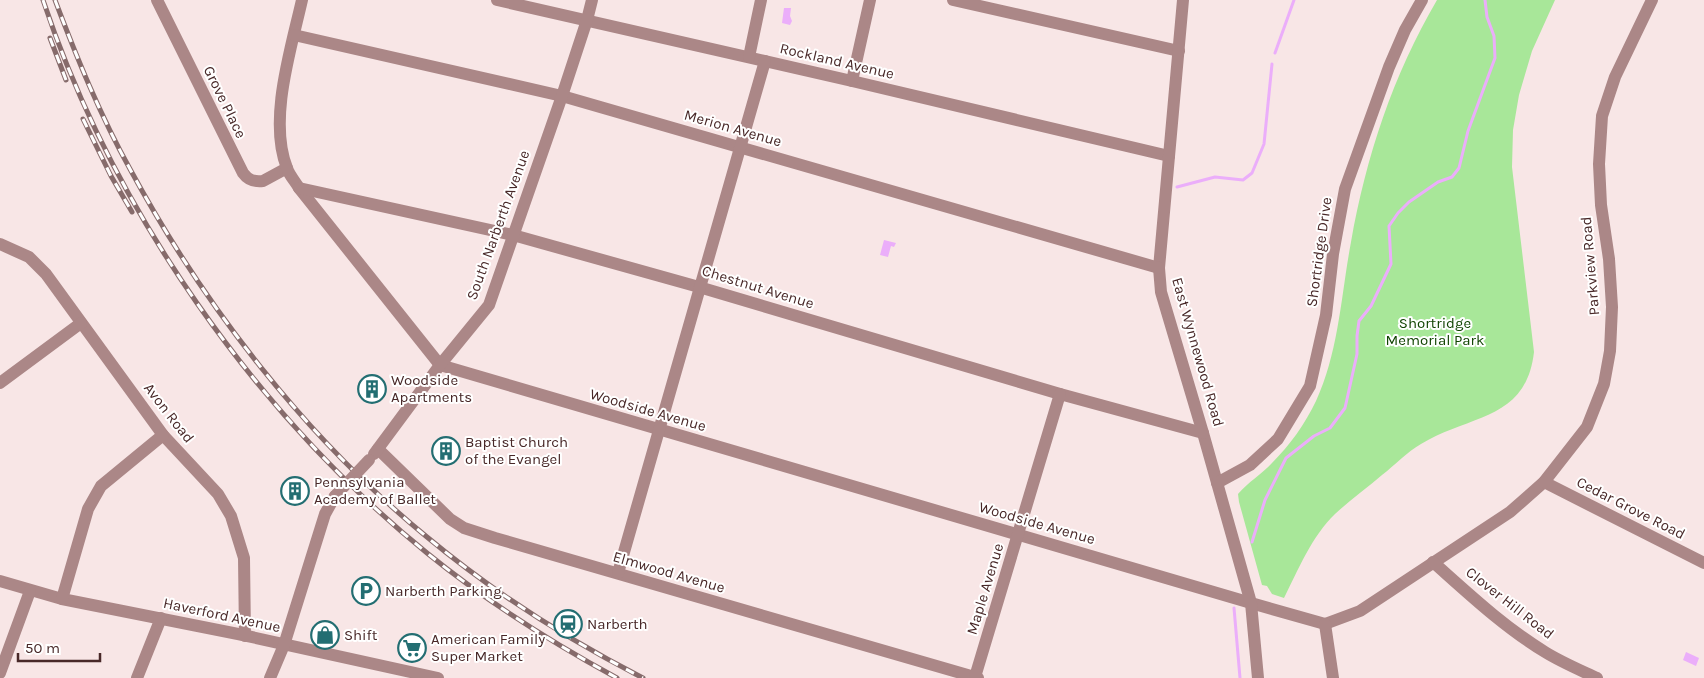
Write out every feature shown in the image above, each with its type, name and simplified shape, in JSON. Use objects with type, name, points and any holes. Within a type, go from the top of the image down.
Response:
[{"type":"street","name":"Grove Place","points":[[158,0],[243,173],[249,179],[258,181],[287,168]]},
{"type":"street","points":[[302,0],[279,116],[281,140],[287,168],[299,188],[440,366]]},
{"type":"street","name":"Rockland Avenue","points":[[498,0],[1169,156]]},
{"type":"street","name":"South Narberth Avenue","points":[[270,678],[284,645],[325,514],[335,496],[378,449],[440,366],[489,305],[562,96],[592,0]]},
{"type":"street","points":[[748,57],[761,0]]},
{"type":"street","points":[[852,81],[870,0]]},
{"type":"street","points":[[953,0],[1178,51]]},
{"type":"street","name":"East Wynnewood Road","points":[[1183,0],[1159,268],[1161,292],[1203,433],[1250,604],[1258,678]]},
{"type":"street","name":"Shortridge Drive","points":[[1217,483],[1250,465],[1278,439],[1310,386],[1326,315],[1333,254],[1345,189],[1389,67],[1405,30],[1422,0]]},
{"type":"street","name":"Parkview Road","points":[[1325,624],[1360,611],[1510,512],[1544,482],[1587,427],[1604,384],[1610,351],[1612,307],[1609,259],[1601,205],[1599,164],[1602,116],[1615,77],[1652,0]]},
{"type":"street","name":"Merion Avenue","points":[[294,35],[562,96],[1159,268]]},
{"type":"street","points":[[618,573],[765,61]]},
{"type":"street","name":"Chestnut Avenue","points":[[299,188],[513,235],[699,287],[1060,394],[1203,433]]},
{"type":"street","name":"Avon Road","points":[[0,244],[29,258],[46,274],[163,435],[218,494],[231,516],[244,558],[245,636]]},
{"type":"street","points":[[0,383],[81,323]]},
{"type":"street","name":"Woodside Avenue","points":[[440,366],[1018,534],[1250,604]]},
{"type":"street","name":"Maple Avenue","points":[[977,678],[1060,394]]},
{"type":"street","points":[[62,599],[88,509],[101,486],[163,435]]},
{"type":"street","name":"Elmwood Avenue","points":[[378,449],[450,519],[464,528],[977,678]]},
{"type":"street","name":"Cedar Grove Road","points":[[1544,482],[1704,563]]},
{"type":"street","name":"Clover Hill Road","points":[[1433,562],[1506,625],[1546,653],[1598,678]]},
{"type":"street","name":"Haverford Avenue","points":[[0,581],[62,599],[161,618],[433,677]]},
{"type":"street","points":[[0,673],[30,590]]},
{"type":"street","points":[[1250,604],[1325,624],[1333,678]]},
{"type":"street","points":[[137,678],[161,618]]},
{"type":"green space","name":"Shortridge Memorial Park","points":[[1437,0],[1555,0],[1532,51],[1519,95],[1513,130],[1512,167],[1534,352],[1529,375],[1520,391],[1508,404],[1493,413],[1440,434],[1416,447],[1335,514],[1312,543],[1284,598],[1272,594],[1267,586],[1262,585],[1238,494],[1268,467],[1291,442],[1312,410],[1324,382],[1335,343],[1357,210],[1373,148],[1394,87],[1421,28]]},
{"type":"shaded area","points":[[784,8],[791,8],[790,16],[792,21],[790,25],[782,23]]},
{"type":"shaded area","points":[[884,240],[896,243],[894,247],[891,246],[888,257],[880,255]]},
{"type":"shaded area","points":[[1686,652],[1699,658],[1696,666],[1683,660]]},
{"type":"waterway","points":[[1275,53],[1294,0]]},
{"type":"waterway","points":[[1252,542],[1265,500],[1286,458],[1314,436],[1330,428],[1345,408],[1357,354],[1359,321],[1371,306],[1391,264],[1389,226],[1409,202],[1438,182],[1452,177],[1459,168],[1468,131],[1495,58],[1494,36],[1487,17],[1485,0]]},
{"type":"waterway","points":[[1177,187],[1215,177],[1243,180],[1252,173],[1264,144],[1272,64]]},
{"type":"waterway","points":[[1234,608],[1240,678]]},
{"type":"railway","points":[[43,0],[73,78],[108,155],[150,230],[197,303],[248,372],[304,437],[364,498],[427,553],[472,588],[519,620],[617,678]]},
{"type":"railway","points":[[55,0],[80,65],[99,107],[130,169],[159,220],[225,320],[299,413],[340,457],[383,498],[452,557],[531,614],[643,678]]},
{"type":"railway","points":[[50,38],[66,80]]},
{"type":"railway","points":[[83,119],[111,176],[132,212]]},
{"type":"place","name":"Woodside Apartments","points":[[372,389]]},
{"type":"place","name":"Baptist Church of the Evangel","points":[[446,451]]},
{"type":"place","name":"Pennsylvania Academy of Ballet","points":[[295,491]]},
{"type":"place","name":"Narberth Parking","points":[[366,591]]},
{"type":"place","name":"Narberth","points":[[568,624]]},
{"type":"place","name":"Shift","points":[[325,635]]},
{"type":"place","name":"American Family Super Market","points":[[412,648]]}]
